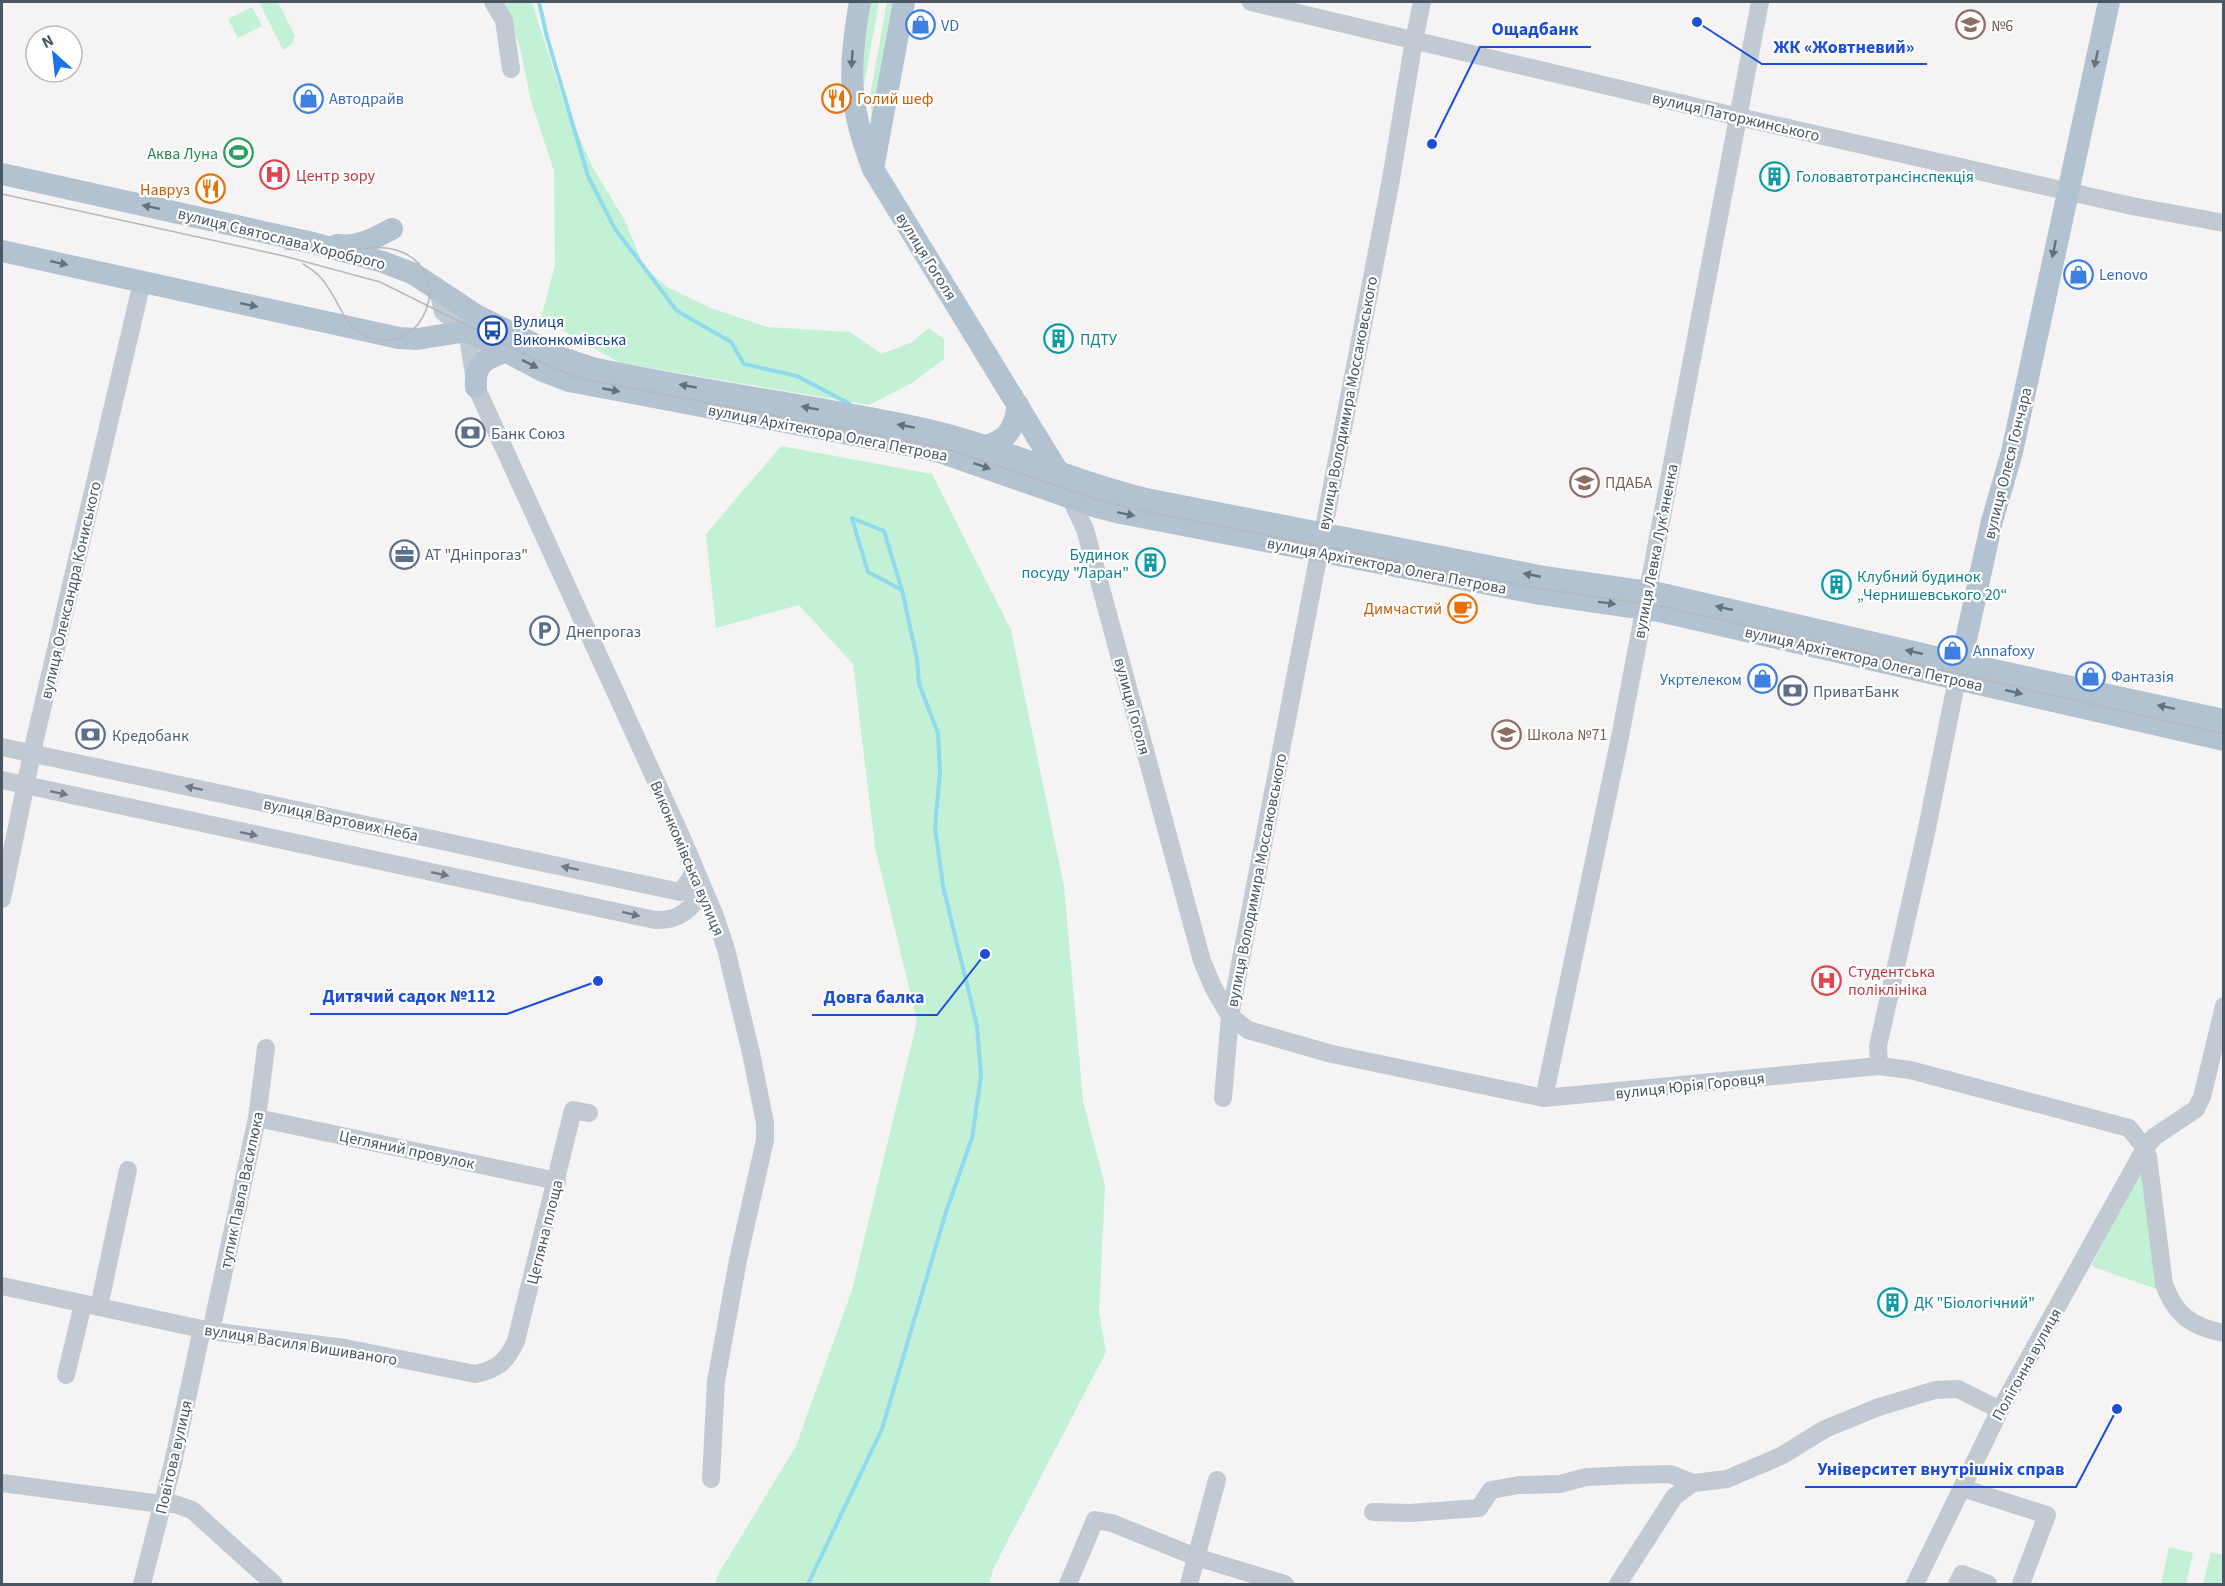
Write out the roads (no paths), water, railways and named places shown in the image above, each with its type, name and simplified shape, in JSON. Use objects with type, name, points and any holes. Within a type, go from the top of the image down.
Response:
[{"type":"main road","name":"вулиця Гоголя","points":[[860,2],[851,67],[853,100],[859,132],[873,169],[1059,473]]},
{"type":"main road","points":[[873,169],[904,2]]},
{"type":"main road","name":"вулиця Олеся Гончара","points":[[1959,671],[1992,521],[2012,452],[2109,2]]},
{"type":"main road","name":"вулиця Святослава Хороброго","points":[[2,174],[312,243],[383,262],[429,282],[506,352],[555,376]]},
{"type":"main road","points":[[312,243],[347,246],[371,240],[392,229]]},
{"type":"main road","points":[[2,251],[399,338],[417,339],[472,323]]},
{"type":"main road","name":"вулиця Святослава Хороброго","points":[[472,323],[577,363]]},
{"type":"main road","points":[[476,387],[476,374],[484,360],[506,352]]},
{"type":"main road","name":"вулиця Архітектора Олега Петрова","points":[[577,363],[744,405],[866,428],[1070,498],[1121,513],[1544,577],[1959,671],[2223,740]]},
{"type":"main road","name":"вулиця Архітектора Олега Петрова","points":[[555,376],[583,385],[744,405]]},
{"type":"main road","points":[[983,447],[995,443],[1010,432],[1018,405]]},
{"type":"main road","name":"вулиця Архітектора Олега Петрова","points":[[866,428],[923,429],[1089,484],[1320,542]]},
{"type":"main road","name":"вулиця Архітектора Олега Петрова","points":[[1959,671],[2223,720]]},
{"type":"street","points":[[493,2],[504,20],[511,69]]},
{"type":"street","name":"вулиця Паторжинського","points":[[1251,2],[1739,117],[2067,191],[2223,223]]},
{"type":"street","name":"вулиця Володимира Моссаковського","points":[[1223,1098],[1230,1016],[1391,179],[1422,2]]},
{"type":"street","name":"вулиця Левка Лукʼяненка","points":[[1544,1098],[1614,770],[1760,2]]},
{"type":"street","name":"вулиця Олександра Кониського","points":[[2,899],[24,786],[142,282]]},
{"type":"street","points":[[417,339],[436,326],[443,312],[440,298],[429,282]]},
{"type":"street","points":[[443,312],[472,323]]},
{"type":"street","name":"Виконкомівська вулиця","points":[[472,323],[476,387],[715,916],[726,949],[751,1053],[765,1132],[716,1381],[711,1479]]},
{"type":"street","name":"вулиця Гоголя","points":[[1059,473],[1085,529],[1202,961],[1213,987],[1230,1016]]},
{"type":"street","name":"вулиця Олеся Гончара","points":[[1879,1066],[1878,1046],[1926,833],[1959,671]]},
{"type":"street","name":"вулиця Вартових Неба","points":[[2,747],[680,892]]},
{"type":"street","name":"вулиця Вартових Неба","points":[[2,780],[648,919],[667,920],[678,917]]},
{"type":"street","points":[[678,917],[684,910],[685,901],[680,892],[687,886],[694,867]]},
{"type":"street","points":[[678,917],[695,903],[703,890]]},
{"type":"street","name":"Полігонна вулиця","points":[[1915,1584],[2000,1410],[2145,1148],[2154,1137],[2196,1109],[2202,1097],[2223,1006]]},
{"type":"street","name":"вулиця Юрія Горовця","points":[[1230,1016],[1248,1030],[1332,1054],[1544,1098],[1653,1090],[1879,1066],[1910,1070],[2129,1128],[2145,1148]]},
{"type":"street","name":"тупик Павла Василюка","points":[[206,1330],[257,1118],[266,1048]]},
{"type":"street","name":"Цегляна площа","points":[[501,1365],[510,1354],[516,1341],[573,1110],[589,1113]]},
{"type":"street","name":"Цегляний провулок","points":[[257,1118],[557,1181]]},
{"type":"street","points":[[2145,1148],[2152,1173],[2164,1284],[2170,1302],[2188,1320],[2205,1330],[2223,1333]]},
{"type":"street","points":[[66,1375],[91,1305],[128,1170]]},
{"type":"street","name":"вулиця Василя Вишиваного","points":[[2,1286],[206,1330],[345,1348],[475,1374],[489,1372],[501,1365]]},
{"type":"street","name":"Повітова вулиця","points":[[142,1584],[206,1330]]},
{"type":"street","points":[[1373,1512],[1410,1513],[1479,1508],[1491,1490],[1519,1485],[1560,1484],[1586,1477],[1670,1474],[1694,1483],[1727,1479],[1781,1456],[1825,1430],[1876,1408],[1935,1390],[1958,1389],[2000,1410]]},
{"type":"street","points":[[1189,1584],[1217,1479]]},
{"type":"street","points":[[2,1483],[175,1504],[192,1510],[274,1584]]},
{"type":"street","points":[[1617,1584],[1674,1497],[1694,1483]]},
{"type":"street","points":[[1962,1488],[2046,1515],[2021,1584]]},
{"type":"street","points":[[1068,1584],[1095,1520],[1112,1523],[1196,1557],[1285,1584]]},
{"type":"street","points":[[1957,1584],[1962,1574],[1988,1584]]},
{"type":"waterway","points":[[539,2],[588,176],[615,229],[677,311],[731,342],[744,364],[797,376],[850,404]]},
{"type":"waterway","points":[[808,1584],[882,1429],[946,1212],[972,1138],[981,1076],[977,1026],[943,886],[935,827],[940,772],[938,733],[919,684],[917,659],[902,590],[884,531],[852,518]]},
{"type":"waterway","points":[[852,519],[868,572],[902,590]]},
{"type":"tram line","points":[[2,194],[284,256],[380,282],[541,362],[572,376],[588,380],[942,447],[1095,499],[1143,511],[1536,588],[1660,606],[2224,734]]},
{"type":"tram line","points":[[285,249],[389,248],[399,251],[416,261],[426,276],[429,293],[426,309],[418,324],[405,335],[388,340],[368,337],[354,329],[324,281],[303,264]]},
{"type":"place","name":"ЖК «Жовтневий»","points":[[1697,22]]},
{"type":"place","name":"VD","points":[[920,25]]},
{"type":"place","name":"№6","points":[[1970,25]]},
{"type":"place","name":"Автодрайв","points":[[308,98]]},
{"type":"place","name":"Голий шеф","points":[[836,98]]},
{"type":"place","name":"Ощадбанк","points":[[1432,144]]},
{"type":"place","name":"Аква Луна","points":[[239,153]]},
{"type":"place","name":"Центр зору","points":[[275,175]]},
{"type":"place","name":"Головавтотрансінспекція","points":[[1775,176]]},
{"type":"place","name":"Навруз","points":[[211,189]]},
{"type":"place","name":"Lenovo","points":[[2078,274]]},
{"type":"place","name":"Вулиця Виконкомівська","points":[[492,330]]},
{"type":"place","name":"ПДТУ","points":[[1059,339]]},
{"type":"place","name":"Банк Союз","points":[[470,433]]},
{"type":"place","name":"ПДАБА","points":[[1584,482]]},
{"type":"place","name":"АТ \"Дніпрогаз\"","points":[[404,554]]},
{"type":"place","name":"Будинок посуду \"Ларан\"","points":[[1150,563]]},
{"type":"place","name":"Клубний будинок „Чернишевського 20“","points":[[1836,585]]},
{"type":"place","name":"Димчастий","points":[[1463,608]]},
{"type":"place","name":"Днепрогаз","points":[[545,631]]},
{"type":"place","name":"Annafoxy","points":[[1952,650]]},
{"type":"place","name":"Фантазія","points":[[2090,676]]},
{"type":"place","name":"Укртелеком","points":[[1763,679]]},
{"type":"place","name":"ПриватБанк","points":[[1792,691]]},
{"type":"place","name":"Школа №71","points":[[1506,734]]},
{"type":"place","name":"Кредобанк","points":[[91,735]]},
{"type":"place","name":"Довга балка","points":[[985,954]]},
{"type":"place","name":"Студентська поліклініка","points":[[1827,980]]},
{"type":"place","name":"Дитячий садок №112","points":[[598,981]]},
{"type":"place","name":"ДК \"Біологічний\"","points":[[1893,1302]]},
{"type":"place","name":"Університет внутрішніх справ","points":[[2117,1409]]}]
